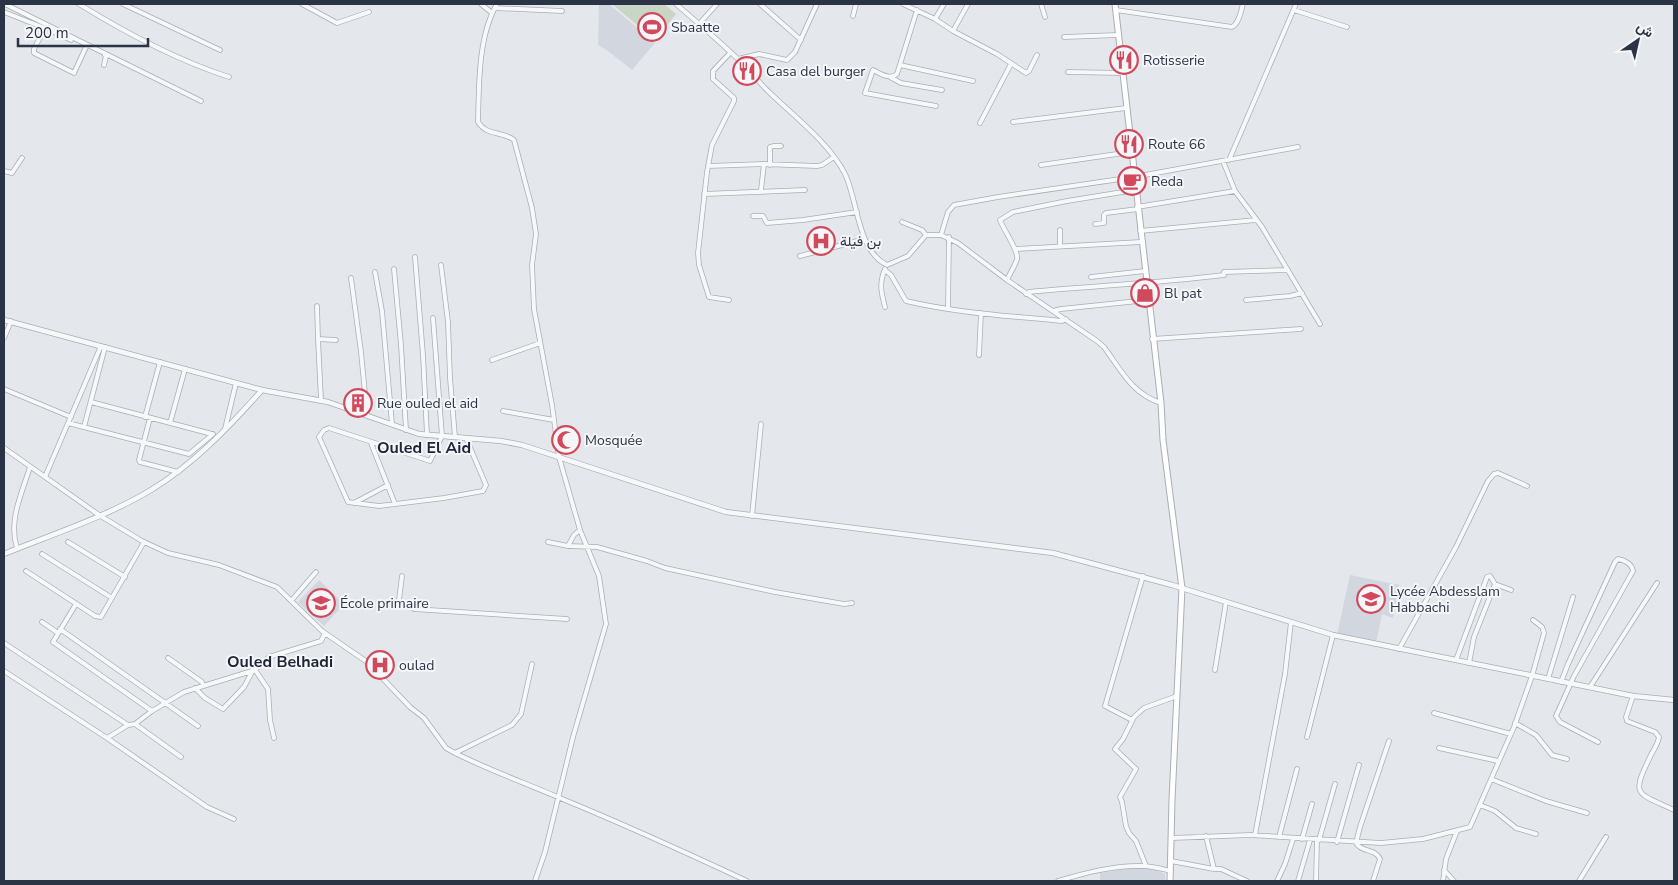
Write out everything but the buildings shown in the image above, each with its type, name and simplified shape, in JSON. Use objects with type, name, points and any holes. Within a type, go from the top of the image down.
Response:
[{"type":"main road","points":[[1115,7],[1163,440],[1182,588],[1170,881]]},
{"type":"street","points":[[5,4],[201,101]]},
{"type":"street","points":[[79,4],[114,25],[199,67],[228,77]]},
{"type":"street","points":[[124,4],[220,50]]},
{"type":"street","points":[[302,4],[337,23],[369,12]]},
{"type":"street","points":[[481,4],[492,13]]},
{"type":"street","points":[[497,4],[492,13],[482,56],[478,122],[482,128],[490,133],[502,134],[514,140],[532,208],[536,234],[532,265],[533,290],[559,457],[580,530],[598,576],[606,624],[573,737],[545,852],[535,881]]},
{"type":"street","points":[[511,9],[514,4]]},
{"type":"street","points":[[676,4],[738,59],[834,157],[846,174],[865,239],[875,256],[888,265]]},
{"type":"street","points":[[700,24],[717,4]]},
{"type":"street","points":[[760,4],[801,40]]},
{"type":"street","points":[[738,59],[759,54],[786,61],[792,57],[817,4]]},
{"type":"street","points":[[853,16],[856,4]]},
{"type":"street","points":[[903,4],[935,19],[1027,72],[1037,55]]},
{"type":"street","points":[[935,19],[944,4]]},
{"type":"street","points":[[953,31],[968,4]]},
{"type":"street","points":[[1041,4],[1045,17]]},
{"type":"street","points":[[1115,7],[1232,27],[1237,22],[1243,4]]},
{"type":"street","points":[[1229,160],[1296,4]]},
{"type":"street","points":[[494,8],[562,11]]},
{"type":"street","points":[[890,77],[898,74],[917,10]]},
{"type":"street","points":[[1294,10],[1347,27]]},
{"type":"street","points":[[4,12],[44,27],[106,56],[104,65]]},
{"type":"street","points":[[42,21],[44,27],[34,53],[74,73],[86,47]]},
{"type":"street","points":[[1064,37],[1118,35]]},
{"type":"street","points":[[729,300],[709,297],[699,266],[698,253],[704,194],[712,145],[734,101],[734,98],[712,75],[713,71],[730,53]]},
{"type":"street","points":[[980,123],[1011,64]]},
{"type":"street","points":[[900,65],[973,81]]},
{"type":"street","points":[[936,106],[865,94],[873,70],[901,83],[942,90]]},
{"type":"street","points":[[1068,72],[1122,73]]},
{"type":"street","points":[[1013,122],[1126,108]]},
{"type":"street","points":[[770,164],[770,147],[781,146]]},
{"type":"street","points":[[941,235],[948,212],[954,205],[998,196],[1134,177],[1223,162],[1298,147]]},
{"type":"street","points":[[1041,165],[1131,152]]},
{"type":"street","points":[[708,166],[764,164],[816,166],[834,157]]},
{"type":"street","points":[[4,171],[12,174],[22,158]]},
{"type":"street","points":[[1223,162],[1234,191],[1256,220],[1320,324]]},
{"type":"street","points":[[762,190],[764,164]]},
{"type":"street","points":[[704,194],[762,190],[805,190]]},
{"type":"street","points":[[1006,280],[1017,259],[1016,248],[1005,232],[1000,220],[1013,212],[1136,190]]},
{"type":"street","points":[[1095,224],[1104,224],[1104,215],[1106,213],[1234,191]]},
{"type":"street","points":[[753,216],[763,216],[767,223],[857,212]]},
{"type":"street","points":[[1140,231],[1256,220]]},
{"type":"street","points":[[902,222],[922,230],[926,235]]},
{"type":"street","points":[[1060,230],[1060,246]]},
{"type":"street","points":[[885,307],[880,289],[881,278],[888,265],[908,256],[926,235],[941,235],[970,251],[1006,280],[1066,319],[1104,347],[1138,392],[1148,399],[1160,403]]},
{"type":"street","points":[[948,238],[948,308]]},
{"type":"street","points":[[800,256],[865,239]]},
{"type":"street","points":[[1016,248],[1141,242]]},
{"type":"street","points":[[415,257],[427,435]]},
{"type":"street","points":[[441,265],[448,322],[455,437]]},
{"type":"street","points":[[394,269],[406,430]]},
{"type":"street","points":[[885,270],[891,275],[906,301],[926,306],[981,313],[1062,321],[1066,319]]},
{"type":"street","points":[[1026,294],[1080,287],[1146,284],[1224,276],[1224,272],[1288,270]]},
{"type":"street","points":[[1091,277],[1144,271]]},
{"type":"street","points":[[375,272],[382,311],[392,424]]},
{"type":"street","points":[[350,278],[367,414]]},
{"type":"street","points":[[1246,300],[1302,293]]},
{"type":"street","points":[[1053,311],[1148,300]]},
{"type":"street","points":[[316,306],[321,400]]},
{"type":"street","points":[[979,355],[981,313]]},
{"type":"street","points":[[433,318],[442,436],[430,461],[328,428],[319,437],[348,502],[379,506],[483,491],[486,486],[466,438]]},
{"type":"street","points":[[4,320],[262,390],[321,400],[367,414],[406,430],[427,435],[514,443],[719,510],[752,516],[1048,552],[1142,576],[1333,635],[1590,688],[1633,696],[1674,700]]},
{"type":"street","points":[[4,338],[11,321]]},
{"type":"street","points":[[1152,338],[1301,330]]},
{"type":"street","points":[[318,339],[336,340]]},
{"type":"street","points":[[492,360],[540,343]]},
{"type":"street","points":[[84,427],[103,346]]},
{"type":"street","points":[[45,477],[103,346]]},
{"type":"street","points":[[160,362],[139,458],[140,462],[178,472]]},
{"type":"street","points":[[170,423],[185,369]]},
{"type":"street","points":[[224,431],[236,383]]},
{"type":"street","points":[[4,389],[71,416]]},
{"type":"street","points":[[4,554],[137,498],[178,472],[219,436],[262,390]]},
{"type":"street","points":[[91,402],[219,436]]},
{"type":"street","points":[[503,411],[554,420]]},
{"type":"street","points":[[68,423],[189,454],[213,434]]},
{"type":"street","points":[[752,516],[761,424]]},
{"type":"street","points":[[370,443],[396,504]]},
{"type":"street","points":[[4,448],[98,516],[144,542],[168,553],[220,565],[277,587],[325,633],[367,662],[410,707],[424,718],[446,748],[500,774],[747,881]]},
{"type":"street","points":[[17,548],[14,538],[14,517],[30,467]]},
{"type":"street","points":[[1399,649],[1456,547],[1488,481],[1494,474],[1498,473],[1527,486]]},
{"type":"street","points":[[354,502],[388,486]]},
{"type":"street","points":[[568,546],[574,535],[580,530]]},
{"type":"street","points":[[68,542],[124,577]]},
{"type":"street","points":[[26,571],[95,616],[101,617],[144,542]]},
{"type":"street","points":[[548,542],[568,546],[597,547],[647,560],[665,568],[775,592],[844,604],[852,603]]},
{"type":"street","points":[[42,554],[112,598]]},
{"type":"street","points":[[1562,682],[1568,664],[1615,562],[1618,559],[1624,560],[1632,567],[1633,571],[1571,684],[1556,716],[1560,722],[1598,742]]},
{"type":"street","points":[[291,601],[316,572]]},
{"type":"street","points":[[399,600],[402,576]]},
{"type":"street","points":[[1132,720],[1105,706],[1142,576]]},
{"type":"street","points":[[1456,660],[1487,577],[1490,576],[1495,584],[1511,590]]},
{"type":"street","points":[[1590,688],[1657,583]]},
{"type":"street","points":[[1468,663],[1474,637],[1495,584]]},
{"type":"street","points":[[1548,679],[1573,597]]},
{"type":"street","points":[[1215,670],[1226,602]]},
{"type":"street","points":[[76,604],[53,642],[152,711]]},
{"type":"street","points":[[414,609],[567,619]]},
{"type":"street","points":[[1172,838],[1255,835],[1356,843],[1407,842],[1470,827],[1511,734],[1532,676],[1544,633],[1542,627],[1533,620]]},
{"type":"street","points":[[42,622],[59,631],[166,702],[198,726]]},
{"type":"street","points":[[1255,835],[1286,674],[1291,622]]},
{"type":"street","points":[[195,688],[205,698],[223,709],[244,687],[254,671],[269,657],[321,641],[325,633]]},
{"type":"street","points":[[1307,737],[1333,635]]},
{"type":"street","points":[[4,643],[128,725]]},
{"type":"street","points":[[168,658],[202,682],[204,686]]},
{"type":"street","points":[[455,753],[512,725],[521,714],[532,664]]},
{"type":"street","points":[[4,671],[107,738],[207,807],[234,819]]},
{"type":"street","points":[[107,738],[128,725],[136,724],[166,702],[195,688],[254,671]]},
{"type":"street","points":[[254,671],[268,689],[270,720],[274,738]]},
{"type":"street","points":[[1146,866],[1136,841],[1126,826],[1120,797],[1136,769],[1115,749],[1132,720],[1144,708],[1177,696]]},
{"type":"street","points":[[1633,696],[1626,717],[1627,721],[1655,732],[1659,738],[1641,776],[1638,787],[1640,791],[1650,798],[1674,810]]},
{"type":"street","points":[[1434,713],[1511,734]]},
{"type":"street","points":[[1515,722],[1536,735],[1552,755],[1567,759]]},
{"type":"street","points":[[136,724],[180,756]]},
{"type":"street","points":[[1356,843],[1389,741]]},
{"type":"street","points":[[1439,748],[1498,761]]},
{"type":"street","points":[[1337,842],[1359,765]]},
{"type":"street","points":[[1279,838],[1297,769]]},
{"type":"street","points":[[1491,779],[1587,813]]},
{"type":"street","points":[[1316,881],[1318,840],[1335,784]]},
{"type":"street","points":[[1302,839],[1312,804]]},
{"type":"street","points":[[1480,805],[1495,811],[1516,828],[1536,834]]},
{"type":"street","points":[[1443,881],[1446,859],[1457,831]]},
{"type":"street","points":[[1206,836],[1214,868]]},
{"type":"street","points":[[1579,881],[1606,837]]},
{"type":"street","points":[[1276,881],[1285,864],[1293,838]]},
{"type":"street","points":[[1298,881],[1310,840]]},
{"type":"street","points":[[1356,843],[1360,848],[1374,852],[1379,856],[1380,859],[1373,881]]},
{"type":"street","points":[[1171,860],[1221,869],[1247,881]]},
{"type":"street","points":[[1058,881],[1092,871],[1146,866],[1170,871]]},
{"type":"street","points":[[1444,870],[1454,881]]},
{"type":"shaded area","points":[[599,4],[609,4],[655,43],[632,70],[598,45]]},
{"type":"shaded area","name":"Lycée Abdesslam Habbachi","points":[[1350,575],[1399,585],[1393,618],[1382,614],[1376,643],[1337,635]]},
{"type":"shaded area","name":"École primaire","points":[[319,580],[344,604],[324,626],[298,602]]},
{"type":"shaded area","points":[[1146,866],[1165,874],[1165,881],[1100,881],[1100,873]]},
{"type":"green space","name":"Sbaatte","points":[[612,4],[664,4],[676,14],[655,40]]},
{"type":"place","name":"Sbaatte","points":[[652,27]]},
{"type":"place","name":"Rotisserie","points":[[1124,60]]},
{"type":"place","name":"Casa del burger","points":[[747,71]]},
{"type":"place","name":"Route 66","points":[[1129,144]]},
{"type":"place","name":"Reda","points":[[1132,181]]},
{"type":"place","name":"بن فيلة","points":[[821,241]]},
{"type":"place","name":"Bl pat","points":[[1145,293]]},
{"type":"place","name":"Rue ouled el aid","points":[[358,403]]},
{"type":"place","name":"Mosquée","points":[[566,440]]},
{"type":"place","name":"Lycée Abdesslam Habbachi","points":[[1371,599]]},
{"type":"place","name":"École primaire","points":[[321,603]]},
{"type":"place","name":"oulad","points":[[380,665]]},
{"type":"district","name":"Ouled El Aid","points":[[424,448]]},
{"type":"district","name":"Ouled Belhadi","points":[[280,662]]}]
